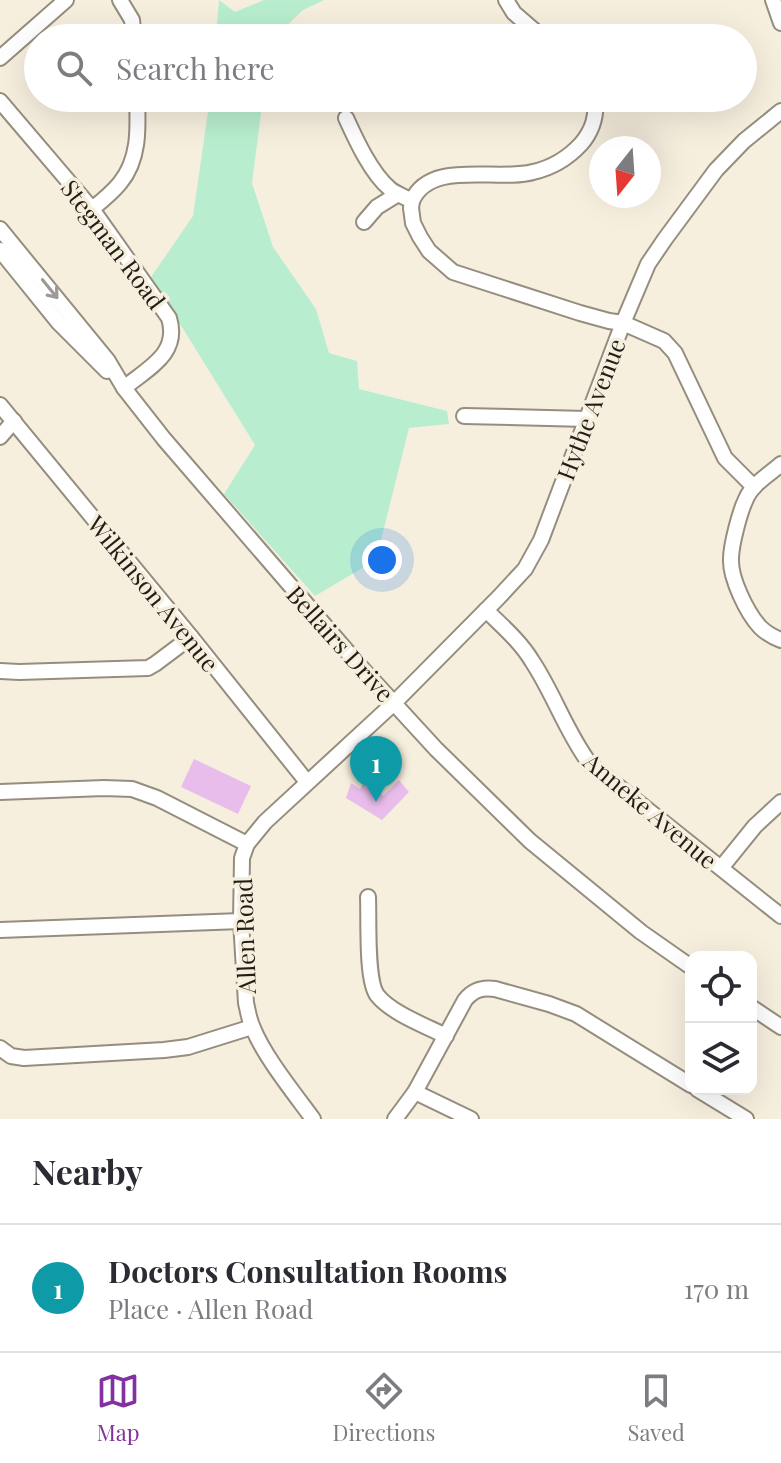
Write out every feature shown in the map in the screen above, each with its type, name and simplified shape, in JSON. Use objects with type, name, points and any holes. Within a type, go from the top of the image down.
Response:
[{"type":"street","points":[[39,24],[66,0]]},
{"type":"street","points":[[120,0],[132,24]]},
{"type":"street","points":[[506,0],[514,13],[527,24]]},
{"type":"street","points":[[773,0],[781,23]]},
{"type":"street","points":[[0,58],[24,37]]},
{"type":"street","name":"Stegman Road","points":[[0,101],[92,209],[165,310],[171,324],[171,341],[167,352],[124,388]]},
{"type":"street","name":"Hythe Avenue","points":[[394,703],[525,569],[538,548],[648,264],[716,170],[731,153],[781,111]]},
{"type":"street","points":[[92,209],[122,181],[130,167],[137,138],[137,112]]},
{"type":"street","points":[[596,112],[592,127],[580,145],[547,168],[522,174],[434,179],[421,187],[412,201],[413,223],[429,251],[453,272],[580,313],[623,323],[664,341],[675,353],[725,458],[754,487]]},
{"type":"street","points":[[346,118],[378,176],[388,187],[412,201]]},
{"type":"street","points":[[364,222],[377,207],[398,194]]},
{"type":"street","points":[[0,229],[108,361],[124,388]]},
{"type":"street","points":[[0,250],[59,323],[124,388]]},
{"type":"street","name":"Bellairs Drive","points":[[124,388],[214,498],[358,664],[463,778],[530,841],[641,932],[685,963]]},
{"type":"street","name":"Wilkinson Avenue","points":[[0,405],[307,782]]},
{"type":"street","points":[[464,416],[587,419]]},
{"type":"street","points":[[0,437],[14,421]]},
{"type":"street","points":[[781,464],[745,499],[732,548],[731,568],[756,622],[781,640]]},
{"type":"street","name":"Anneke Avenue","points":[[486,610],[532,660],[569,733],[590,764],[781,916]]},
{"type":"street","points":[[0,671],[148,668],[191,637]]},
{"type":"street","name":"Allen Road","points":[[313,1119],[252,1027],[246,1003],[241,870],[247,844],[265,822],[394,703]]},
{"type":"street","points":[[0,792],[132,789],[157,798],[247,844]]},
{"type":"street","points":[[721,868],[755,826],[781,802]]},
{"type":"street","points":[[368,897],[371,975],[375,991],[395,1010],[446,1036]]},
{"type":"street","points":[[0,930],[241,921]]},
{"type":"street","points":[[395,1119],[415,1092],[465,1000],[482,989],[495,989],[576,1014],[685,1081]]},
{"type":"street","points":[[757,1011],[781,1027]]},
{"type":"street","points":[[0,1048],[11,1056],[24,1058],[164,1050],[188,1047],[252,1027]]},
{"type":"street","points":[[415,1092],[471,1119]]},
{"type":"street","points":[[707,1095],[746,1119]]},
{"type":"green space","points":[[219,0],[235,12],[264,0],[324,0],[303,10],[288,24],[217,24]]},
{"type":"green space","points":[[208,112],[261,112],[252,183],[273,247],[316,309],[329,353],[357,361],[359,389],[447,411],[449,424],[409,428],[376,560],[315,596],[224,494],[255,445],[151,277],[193,216]]},
{"type":"building","points":[[194,759],[251,786],[238,814],[181,787]]},
{"type":"building","points":[[399,780],[409,792],[382,820],[346,798],[351,783],[360,789],[363,784],[375,794],[379,791],[383,796]]},
{"type":"place","name":"Doctors Consultation Rooms","points":[[376,802]]}]
